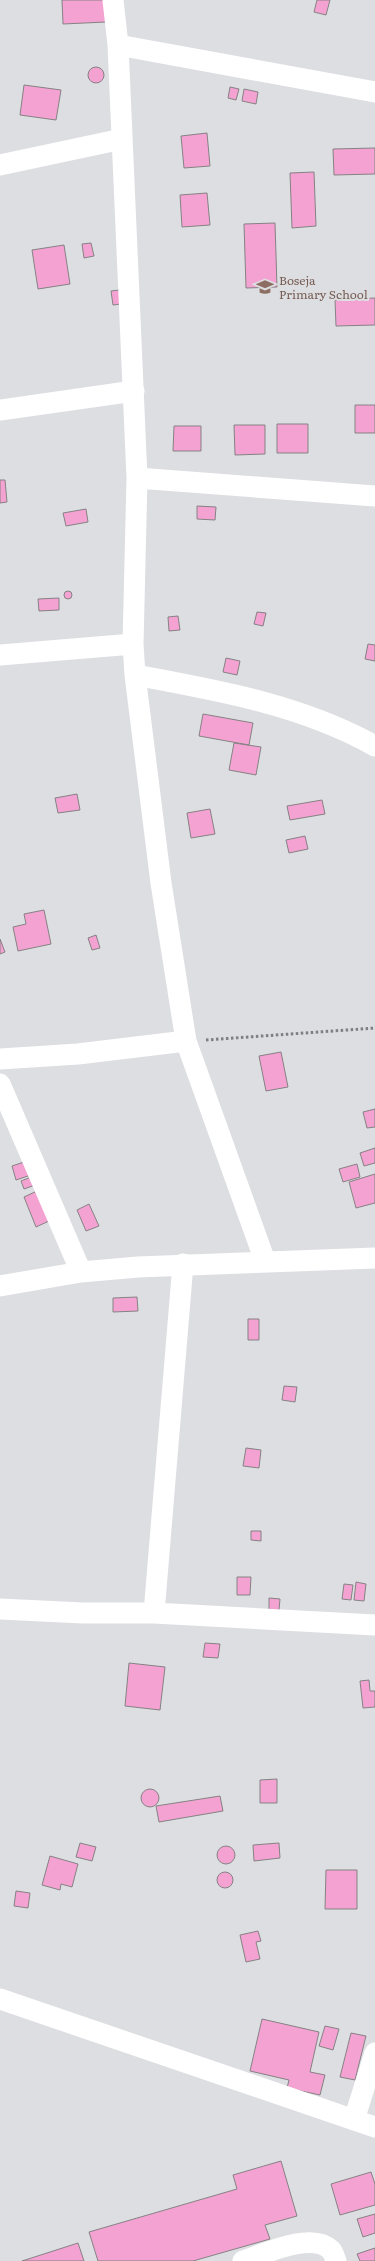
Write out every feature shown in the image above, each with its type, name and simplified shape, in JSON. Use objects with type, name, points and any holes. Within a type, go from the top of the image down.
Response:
[{"type":"street","points":[[113,0],[118,45],[137,478],[133,644],[135,675],[160,882],[186,1041],[265,1260]]},
{"type":"street","points":[[118,45],[375,92]]},
{"type":"street","points":[[0,165],[122,139]]},
{"type":"street","points":[[0,410],[134,391]]},
{"type":"street","points":[[137,478],[375,496]]},
{"type":"street","points":[[0,655],[133,644]]},
{"type":"street","points":[[135,675],[232,695],[306,714],[375,746]]},
{"type":"street","points":[[0,1059],[78,1054],[186,1041]]},
{"type":"street","points":[[0,1084],[81,1272]]},
{"type":"street","points":[[0,1286],[81,1272],[183,1264],[375,1258]]},
{"type":"street","points":[[154,1613],[183,1264]]},
{"type":"street","points":[[0,1609],[83,1613],[154,1613],[375,1625]]},
{"type":"street","points":[[0,1999],[375,2127]]},
{"type":"street","points":[[354,2120],[375,2053]]},
{"type":"street","points":[[243,2261],[300,2243],[316,2243],[331,2250],[336,2261]]},
{"type":"path","points":[[186,1041],[375,1028]]},
{"type":"building","points":[[62,0],[105,0],[106,22],[63,24]]},
{"type":"building","points":[[317,0],[330,0],[326,15],[314,12]]},
{"type":"building","points":[[96,67],[102,69],[104,75],[102,81],[96,83],[90,81],[88,75],[90,69]]},
{"type":"building","points":[[24,85],[61,90],[56,120],[20,115]]},
{"type":"building","points":[[230,87],[239,89],[236,100],[228,98]]},
{"type":"building","points":[[244,89],[258,92],[256,104],[242,101]]},
{"type":"building","points":[[207,133],[210,166],[184,168],[181,136]]},
{"type":"building","points":[[375,148],[375,174],[334,175],[333,149]]},
{"type":"building","points":[[314,172],[316,226],[292,228],[290,173]]},
{"type":"building","points":[[207,193],[210,225],[182,227],[180,195]]},
{"type":"building","points":[[275,223],[277,287],[246,288],[244,224]]},
{"type":"building","points":[[91,243],[94,256],[84,258],[82,244]]},
{"type":"building","points":[[64,245],[70,284],[38,289],[32,250]]},
{"type":"building","points":[[119,290],[121,304],[113,305],[111,291]]},
{"type":"building","points":[[375,298],[375,325],[336,326],[335,300]]},
{"type":"building","points":[[355,405],[375,405],[375,433],[355,433]]},
{"type":"building","points":[[277,424],[308,424],[308,453],[277,453]]},
{"type":"building","points":[[234,425],[265,425],[265,454],[235,455]]},
{"type":"building","points":[[174,426],[201,426],[201,451],[173,451]]},
{"type":"building","points":[[0,480],[5,480],[7,502],[0,503]]},
{"type":"building","points":[[197,506],[216,507],[215,520],[197,519]]},
{"type":"building","points":[[86,509],[88,522],[66,526],[63,513]]},
{"type":"building","points":[[68,591],[72,595],[68,599],[64,595]]},
{"type":"building","points":[[59,598],[59,610],[39,611],[38,599]]},
{"type":"building","points":[[257,612],[266,613],[263,626],[254,624]]},
{"type":"building","points":[[178,616],[180,630],[169,631],[168,617]]},
{"type":"building","points":[[368,644],[375,645],[375,661],[365,659]]},
{"type":"building","points":[[226,658],[240,661],[237,675],[223,672]]},
{"type":"building","points":[[203,714],[253,723],[249,745],[199,736]]},
{"type":"building","points":[[234,743],[261,747],[256,775],[229,770]]},
{"type":"building","points":[[77,794],[80,810],[58,813],[55,798]]},
{"type":"building","points":[[322,800],[325,814],[290,820],[287,806]]},
{"type":"building","points":[[210,809],[215,834],[191,838],[187,813]]},
{"type":"building","points":[[305,836],[308,849],[289,853],[286,840]]},
{"type":"building","points":[[44,910],[51,944],[18,951],[13,927],[26,924],[24,914]]},
{"type":"building","points":[[96,935],[100,948],[92,950],[88,938]]},
{"type":"building","points":[[0,939],[5,952],[0,954]]},
{"type":"building","points":[[281,1052],[288,1087],[266,1091],[259,1056]]},
{"type":"building","points":[[375,1109],[375,1127],[367,1128],[363,1112]]},
{"type":"building","points":[[375,1148],[375,1163],[364,1166],[360,1153]]},
{"type":"building","points":[[27,1161],[31,1175],[16,1180],[12,1166]]},
{"type":"building","points":[[357,1164],[360,1177],[343,1182],[339,1169]]},
{"type":"building","points":[[375,1174],[375,1203],[356,1208],[349,1182]]},
{"type":"building","points":[[31,1177],[35,1185],[24,1189],[21,1181]]},
{"type":"building","points":[[37,1191],[49,1221],[36,1227],[24,1197]]},
{"type":"building","points":[[89,1204],[99,1226],[86,1231],[77,1210]]},
{"type":"building","points":[[137,1297],[138,1311],[113,1312],[113,1298]]},
{"type":"building","points":[[248,1319],[259,1319],[259,1340],[248,1340]]},
{"type":"building","points":[[284,1386],[297,1387],[295,1402],[282,1400]]},
{"type":"building","points":[[246,1448],[261,1450],[259,1468],[243,1466]]},
{"type":"building","points":[[251,1531],[261,1531],[261,1541],[251,1540]]},
{"type":"building","points":[[237,1577],[251,1577],[250,1595],[237,1595]]},
{"type":"building","points":[[356,1582],[366,1584],[364,1601],[354,1600]]},
{"type":"building","points":[[344,1584],[353,1585],[351,1600],[342,1599]]},
{"type":"building","points":[[269,1598],[280,1599],[279,1610],[269,1610]]},
{"type":"building","points":[[205,1643],[220,1644],[218,1658],[203,1657]]},
{"type":"building","points":[[129,1663],[165,1667],[160,1710],[125,1706]]},
{"type":"building","points":[[369,1680],[370,1691],[375,1691],[375,1707],[363,1708],[360,1681]]},
{"type":"building","points":[[277,1779],[277,1803],[260,1803],[260,1780]]},
{"type":"building","points":[[146,1789],[154,1789],[159,1794],[157,1805],[146,1807],[141,1802],[141,1794]]},
{"type":"building","points":[[220,1796],[223,1811],[159,1822],[156,1806]]},
{"type":"building","points":[[80,1843],[96,1847],[92,1861],[76,1857]]},
{"type":"building","points":[[279,1843],[280,1858],[254,1861],[253,1845]]},
{"type":"building","points":[[226,1846],[232,1849],[235,1855],[232,1861],[226,1864],[220,1861],[217,1855],[220,1849]]},
{"type":"building","points":[[50,1856],[78,1864],[72,1887],[61,1884],[60,1890],[42,1885]]},
{"type":"building","points":[[326,1870],[357,1870],[357,1909],[325,1909]]},
{"type":"building","points":[[222,1872],[228,1872],[233,1877],[231,1886],[222,1888],[217,1883],[217,1877]]},
{"type":"building","points":[[16,1891],[30,1893],[28,1908],[14,1906]]},
{"type":"building","points":[[258,1931],[261,1941],[256,1942],[260,1959],[246,1962],[240,1935]]},
{"type":"building","points":[[262,2019],[319,2032],[310,2072],[325,2075],[320,2095],[287,2088],[289,2080],[250,2071]]},
{"type":"building","points":[[325,2026],[339,2029],[333,2050],[319,2046]]},
{"type":"building","points":[[351,2033],[366,2036],[355,2080],[340,2077]]},
{"type":"building","points":[[281,2161],[297,2216],[265,2225],[270,2239],[193,2261],[98,2261],[89,2232],[237,2189],[233,2175]]},
{"type":"building","points":[[371,2172],[375,2184],[375,2205],[340,2215],[331,2184]]},
{"type":"building","points":[[375,2214],[375,2233],[363,2237],[357,2219]]},
{"type":"building","points":[[78,2243],[84,2261],[22,2261]]},
{"type":"building","points":[[375,2248],[375,2261],[360,2261],[357,2254]]},
{"type":"place","name":"Boseja Primary School","points":[[265,287]]}]
